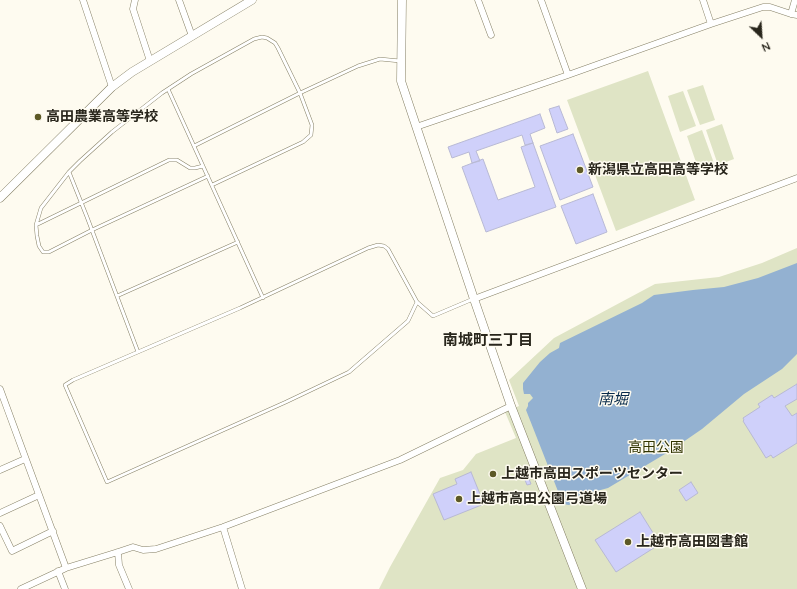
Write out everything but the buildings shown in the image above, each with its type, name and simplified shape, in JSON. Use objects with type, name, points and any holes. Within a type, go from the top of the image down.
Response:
[{"type":"street","points":[[83,0],[112,87]]},
{"type":"street","points":[[135,0],[133,9],[150,61]]},
{"type":"street","points":[[179,0],[192,36]]},
{"type":"street","points":[[0,198],[112,87],[150,61],[252,0]]},
{"type":"street","points":[[402,0],[401,82],[511,406],[582,589]]},
{"type":"street","points":[[478,0],[491,35]]},
{"type":"street","points":[[541,0],[568,75]]},
{"type":"street","points":[[703,0],[711,24]]},
{"type":"street","points":[[416,127],[763,7],[770,7],[794,14],[795,0]]},
{"type":"street","points":[[474,299],[797,178]]},
{"type":"street","points":[[0,388],[66,568]]},
{"type":"street","points":[[21,589],[66,568],[133,547],[143,550],[156,549],[223,527],[400,460],[511,406]]},
{"type":"street","points":[[0,470],[25,459]]},
{"type":"street","points":[[0,513],[39,495]]},
{"type":"street","points":[[0,526],[12,551],[53,531]]},
{"type":"street","points":[[223,527],[242,589]]},
{"type":"street","points":[[118,552],[119,565],[129,589]]},
{"type":"street","points":[[58,571],[66,589]]},
{"type":"street","points":[[36,582],[39,589]]},
{"type":"lane","points":[[208,176],[56,248],[44,253],[41,250],[38,242],[36,225],[41,208],[69,172],[112,132],[154,98],[191,74],[254,39],[262,37],[267,38],[275,43],[300,93],[312,125],[312,130],[309,138],[303,142],[212,185]]},
{"type":"lane","points":[[194,146],[358,66],[384,59],[402,61]]},
{"type":"lane","points":[[168,89],[263,298]]},
{"type":"lane","points":[[36,225],[169,160],[177,160],[190,168],[203,166]]},
{"type":"lane","points":[[69,172],[138,352]]},
{"type":"lane","points":[[117,296],[238,242]]},
{"type":"lane","points":[[417,302],[408,321],[349,372],[286,402],[107,482],[65,385],[73,380],[263,298],[368,248],[380,245],[388,249],[417,302],[433,316],[474,299]]},
{"type":"green space","points":[[648,71],[695,200],[616,231],[567,100]]},
{"type":"green space","points":[[703,85],[715,120],[700,125],[687,90]]},
{"type":"green space","points":[[683,91],[696,126],[680,132],[668,96]]},
{"type":"green space","points":[[722,124],[734,159],[718,165],[706,130]]},
{"type":"green space","points":[[702,130],[715,166],[699,171],[687,136]]},
{"type":"green space","name":"高田公園","points":[[797,248],[797,589],[379,589],[440,478],[463,470],[476,454],[516,438],[505,412],[519,406],[509,380],[554,338],[655,284],[719,277],[762,263]]},
{"type":"water","name":"南堀","points":[[797,263],[797,354],[782,369],[744,394],[702,429],[670,451],[608,488],[597,491],[569,505],[563,504],[526,410],[528,403],[533,398],[530,394],[524,394],[523,383],[540,362],[550,353],[559,348],[560,343],[642,303],[654,295],[724,287],[758,278]]},
{"type":"place","name":"高田農業高等学校","points":[[38,117]]},
{"type":"place","name":"新潟県立高田高等学校","points":[[580,170]]},
{"type":"place","name":"上越市高田スポーツセンター","points":[[493,474]]},
{"type":"place","name":"上越市高田公園弓道場","points":[[459,499]]},
{"type":"place","name":"上越市高田図書館","points":[[628,542]]},
{"type":"district","name":"南城町三丁目","points":[[488,340]]}]
